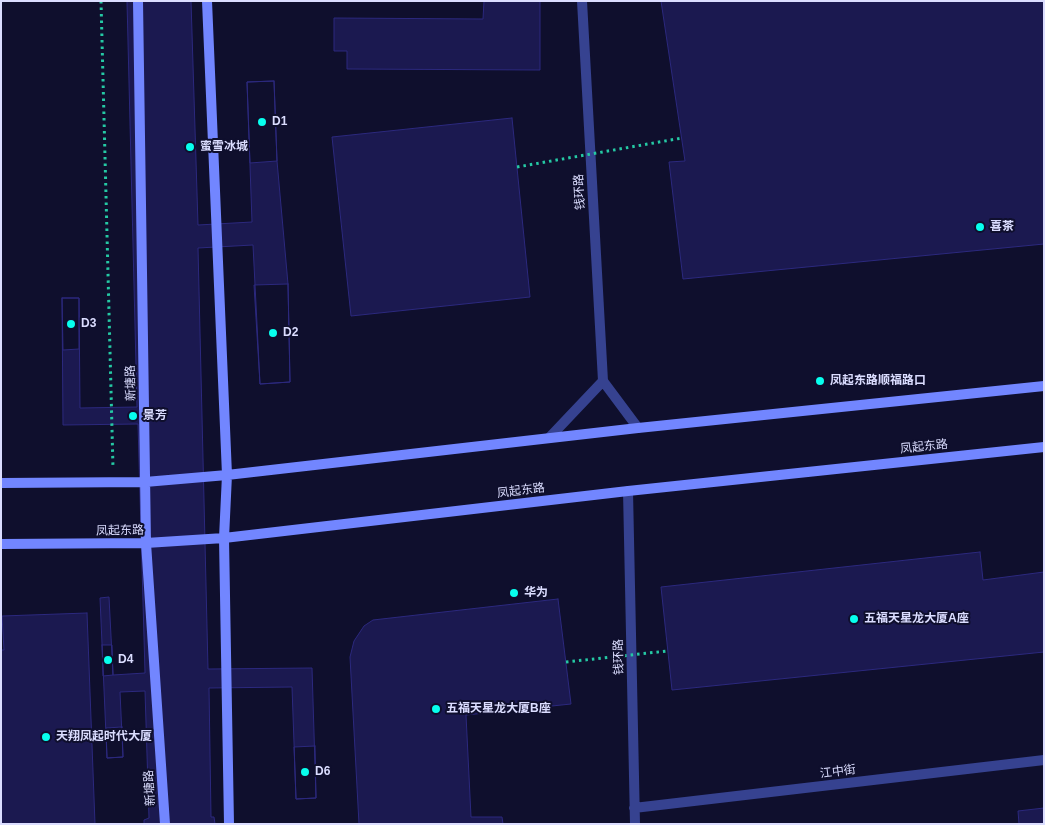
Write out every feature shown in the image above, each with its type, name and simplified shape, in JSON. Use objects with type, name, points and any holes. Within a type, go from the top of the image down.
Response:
[{"type":"main road","name":"新塘路","points":[[138,1],[146,543],[165,824]]},
{"type":"main road","points":[[208,1],[227,475],[224,538],[229,824]]},
{"type":"main road","points":[[1,484],[145,482],[227,475],[638,428],[1044,386]]},
{"type":"main road","name":"凤起东路","points":[[1,544],[146,543],[224,538],[628,491],[1044,447]]},
{"type":"street","name":"钱环路","points":[[582,1],[603,381]]},
{"type":"street","points":[[549,438],[603,381],[638,428]]},
{"type":"street","name":"钱环路","points":[[628,491],[635,824]]},
{"type":"street","name":"江中街","points":[[634,808],[1044,760]]},
{"type":"path","points":[[101,1],[114,482]]},
{"type":"path","points":[[517,167],[682,138]]},
{"type":"path","points":[[566,662],[667,650]]},
{"type":"building","name":"景芳","points":[[127,1],[191,1],[198,225],[252,222],[247,82],[274,81],[277,161],[288,284],[290,382],[260,384],[253,245],[198,248],[208,669],[312,668],[316,798],[296,799],[292,687],[209,688],[211,817],[214,817],[215,824],[144,824],[144,820],[149,818],[145,691],[120,692],[123,757],[107,758],[100,598],[109,597],[113,675],[145,673],[138,424],[63,425],[62,298],[79,298],[80,408],[137,407]]},
{"type":"building","points":[[484,1],[540,1],[540,70],[347,69],[347,51],[334,51],[334,18],[483,19]]},
{"type":"building","points":[[661,1],[1044,1],[1044,244],[683,279],[669,162],[685,161]]},
{"type":"building","name":"D1","points":[[274,81],[277,161],[250,163],[247,82]]},
{"type":"building","points":[[512,118],[530,297],[351,316],[332,137]]},
{"type":"building","name":"D2","points":[[288,284],[290,382],[260,384],[254,285]]},
{"type":"building","name":"D3","points":[[62,298],[79,298],[79,349],[63,350]]},
{"type":"building","name":"五福天星龙大厦A座","points":[[980,552],[983,580],[1044,572],[1044,652],[672,690],[661,587]]},
{"type":"building","name":"五福天星龙大厦B座","points":[[558,599],[571,704],[466,715],[471,817],[502,817],[503,824],[359,824],[350,657],[354,641],[364,626],[373,620]]},
{"type":"building","name":"天翔凤起时代大厦","points":[[87,613],[95,824],[1,824],[1,650],[4,650],[2,616]]},
{"type":"building","name":"D4","points":[[102,645],[112,645],[113,675],[103,676]]},
{"type":"building","points":[[122,727],[123,757],[107,758],[106,728]]},
{"type":"building","name":"D6","points":[[315,746],[316,798],[296,799],[294,747]]},
{"type":"building","points":[[1044,808],[1044,824],[1019,824],[1018,811]]},
{"type":"place","name":"D1","points":[[262,122]]},
{"type":"place","name":"蜜雪冰城","points":[[190,147]]},
{"type":"place","name":"喜茶","points":[[980,227]]},
{"type":"place","name":"D3","points":[[71,324]]},
{"type":"place","name":"D2","points":[[273,333]]},
{"type":"place","name":"凤起东路顺福路口","points":[[820,381]]},
{"type":"place","name":"景芳","points":[[133,416]]},
{"type":"place","name":"华为","points":[[514,593]]},
{"type":"place","name":"五福天星龙大厦A座","points":[[854,619]]},
{"type":"place","name":"D4","points":[[108,660]]},
{"type":"place","name":"五福天星龙大厦B座","points":[[436,709]]},
{"type":"place","name":"天翔凤起时代大厦","points":[[46,737]]},
{"type":"place","name":"D6","points":[[305,772]]}]
